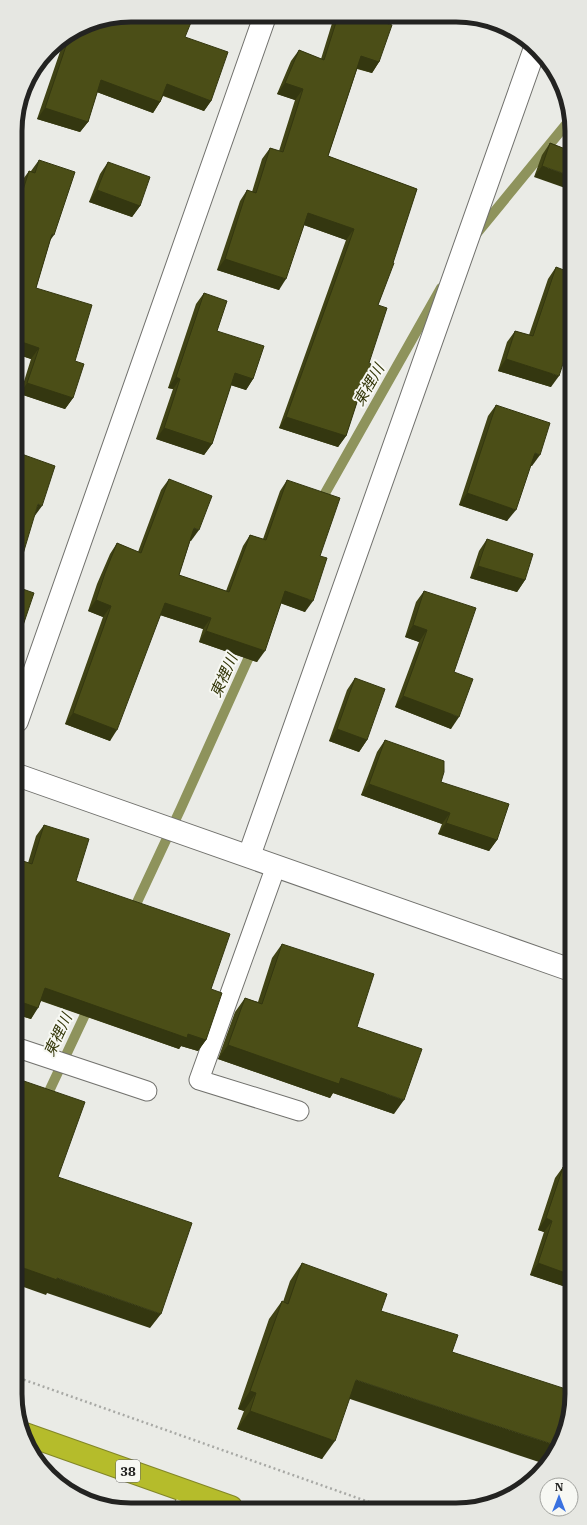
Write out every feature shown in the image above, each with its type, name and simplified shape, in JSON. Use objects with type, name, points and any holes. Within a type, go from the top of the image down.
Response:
[{"type":"highway","name":"38","points":[[30,1436],[188,1501],[202,1503]]},
{"type":"street","points":[[22,707],[264,22]]},
{"type":"street","points":[[249,856],[533,54]]},
{"type":"street","points":[[22,777],[565,968]]},
{"type":"lane","points":[[276,866],[199,1080],[299,1111]]},
{"type":"lane","points":[[22,1049],[147,1091]]},
{"type":"path","points":[[22,1379],[372,1503]]},
{"type":"building","points":[[123,22],[191,22],[185,37],[228,52],[211,101],[167,84],[160,102],[101,80],[88,122],[45,108],[67,42],[89,30],[102,26]]},
{"type":"building","points":[[336,22],[383,22],[392,25],[379,62],[361,56],[328,156],[417,189],[394,263],[378,305],[387,308],[369,363],[371,364],[362,393],[360,393],[346,436],[286,417],[354,229],[308,213],[286,279],[225,259],[247,190],[256,193],[270,148],[283,152],[303,89],[285,83],[299,50],[324,60]]},
{"type":"building","points":[[550,143],[565,149],[565,174],[542,166]]},
{"type":"building","points":[[39,160],[75,172],[54,235],[52,234],[36,288],[92,305],[75,361],[84,364],[73,398],[27,383],[39,348],[22,342],[22,193],[29,171],[35,173]]},
{"type":"building","points":[[108,162],[150,177],[140,206],[97,190]]},
{"type":"building","points":[[556,267],[565,270],[565,357],[559,376],[506,359],[515,331],[533,336]]},
{"type":"building","points":[[204,293],[227,301],[217,331],[264,346],[253,379],[235,373],[212,444],[164,428],[180,379],[176,377]]},
{"type":"building","points":[[496,405],[550,423],[540,455],[535,453],[516,510],[467,493]]},
{"type":"building","points":[[22,454],[55,466],[42,506],[38,504],[22,557]]},
{"type":"building","points":[[169,479],[212,496],[199,530],[194,528],[179,575],[229,592],[250,535],[266,540],[287,480],[340,498],[320,556],[327,558],[313,601],[285,591],[265,651],[206,631],[211,618],[165,603],[117,730],[73,713],[111,606],[96,600],[117,543],[141,553]]},
{"type":"building","points":[[487,539],[533,554],[525,580],[478,566]]},
{"type":"building","points":[[22,589],[34,593],[22,628]]},
{"type":"building","points":[[424,591],[476,608],[454,672],[473,679],[459,717],[403,696],[427,630],[413,625]]},
{"type":"building","points":[[355,678],[385,689],[367,740],[337,729]]},
{"type":"building","points":[[385,740],[444,761],[444,772],[441,782],[509,804],[497,840],[446,823],[450,813],[369,784]]},
{"type":"building","points":[[44,825],[89,839],[76,881],[230,934],[211,989],[222,993],[206,1040],[188,1034],[187,1038],[45,988],[38,1008],[22,1002],[22,861],[32,864]]},
{"type":"building","points":[[282,944],[374,974],[357,1027],[422,1049],[404,1100],[341,1078],[339,1084],[228,1045],[245,998],[262,1004]]},
{"type":"building","points":[[22,1080],[85,1102],[58,1177],[192,1223],[161,1314],[57,1278],[57,1280],[22,1267]]},
{"type":"building","points":[[563,1167],[565,1168],[565,1273],[538,1263],[552,1221],[546,1218]]},
{"type":"building","points":[[302,1263],[387,1294],[381,1311],[458,1335],[452,1352],[565,1389],[564,1409],[557,1436],[553,1444],[356,1380],[335,1441],[250,1411],[256,1393],[250,1391],[282,1301],[288,1304]]},
{"type":"waterway","name":"東裡川","points":[[477,233],[565,126]]},
{"type":"waterway","name":"東裡川","points":[[319,504],[441,288]]},
{"type":"waterway","name":"東裡川","points":[[132,913],[253,648]]},
{"type":"waterway","name":"東裡川","points":[[44,1102],[90,1004]]}]
